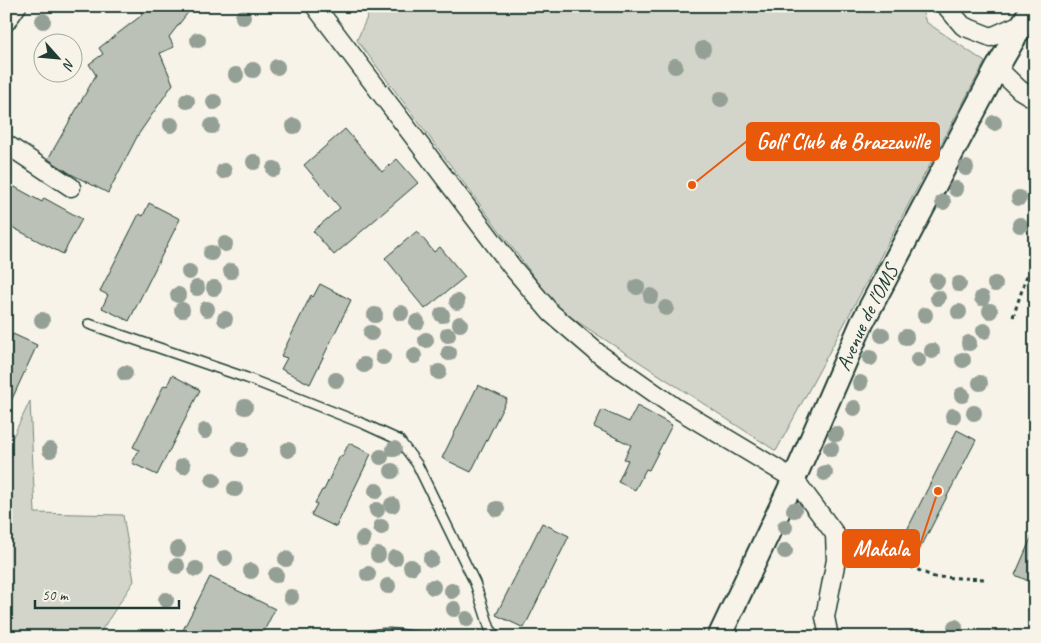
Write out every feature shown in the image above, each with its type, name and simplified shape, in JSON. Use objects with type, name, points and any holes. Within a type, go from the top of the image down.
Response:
[{"type":"street","points":[[6,22],[17,6]]},
{"type":"street","points":[[315,6],[512,267],[551,313],[599,354],[676,408],[794,479],[835,534],[836,560],[825,616],[829,637]]},
{"type":"street","points":[[946,6],[963,26],[991,38],[1028,15]]},
{"type":"street","name":"Avenue de l'OMS","points":[[719,637],[794,479],[862,323],[997,68],[1028,15]]},
{"type":"street","points":[[997,68],[1020,90],[1035,99]]},
{"type":"street","points":[[6,144],[71,187]]},
{"type":"lane","points":[[89,324],[247,378],[364,424],[399,440],[417,464],[475,583],[489,633],[497,637]]},
{"type":"lane","points":[[366,637],[374,634],[392,633],[417,637]]},
{"type":"path","points":[[1013,317],[1026,278],[1035,262]]},
{"type":"path","points":[[835,534],[865,545],[875,552],[934,577],[987,579]]},
{"type":"shaded area","points":[[372,6],[920,6],[926,22],[985,62],[776,451],[558,309],[357,40]]},
{"type":"shaded area","points":[[30,401],[35,513],[123,515],[134,581],[97,637],[6,637],[6,451]]},
{"type":"building","points":[[139,6],[193,6],[169,37],[174,47],[160,53],[173,84],[138,135],[108,193],[71,174],[48,159],[96,75],[89,64],[103,54],[99,48],[142,15]]},
{"type":"building","points":[[345,129],[382,172],[397,159],[418,183],[334,255],[313,231],[340,208],[304,165]]},
{"type":"building","points":[[13,186],[42,202],[44,198],[82,219],[63,254],[6,224],[6,198]]},
{"type":"building","points":[[149,203],[180,219],[129,321],[102,308],[108,295],[100,291],[139,214],[143,216]]},
{"type":"building","points":[[417,231],[434,252],[440,247],[465,277],[425,309],[385,258]]},
{"type":"building","points":[[320,284],[351,300],[310,384],[281,369],[287,358],[281,356],[311,295],[313,297]]},
{"type":"building","points":[[13,334],[37,345],[6,412],[6,349]]},
{"type":"building","points":[[172,375],[200,390],[157,475],[132,463],[139,450],[133,447],[164,385],[167,386]]},
{"type":"building","points":[[478,385],[507,399],[471,472],[442,458]]},
{"type":"building","points":[[637,406],[672,425],[649,470],[646,469],[635,490],[618,482],[628,460],[624,459],[631,445],[594,427],[602,410],[629,422]]},
{"type":"building","points":[[957,430],[976,440],[919,551],[901,542]]},
{"type":"building","points":[[349,443],[371,454],[336,527],[311,515],[317,504],[315,503]]},
{"type":"building","points":[[542,523],[569,536],[524,628],[496,615]]},
{"type":"building","points":[[1035,529],[1035,584],[1015,575]]},
{"type":"building","points":[[210,577],[275,609],[261,637],[196,637],[183,630]]},
{"type":"place","name":"Golf Club de Brazzaville","points":[[692,185]]},
{"type":"place","name":"Makala","points":[[938,491]]}]
